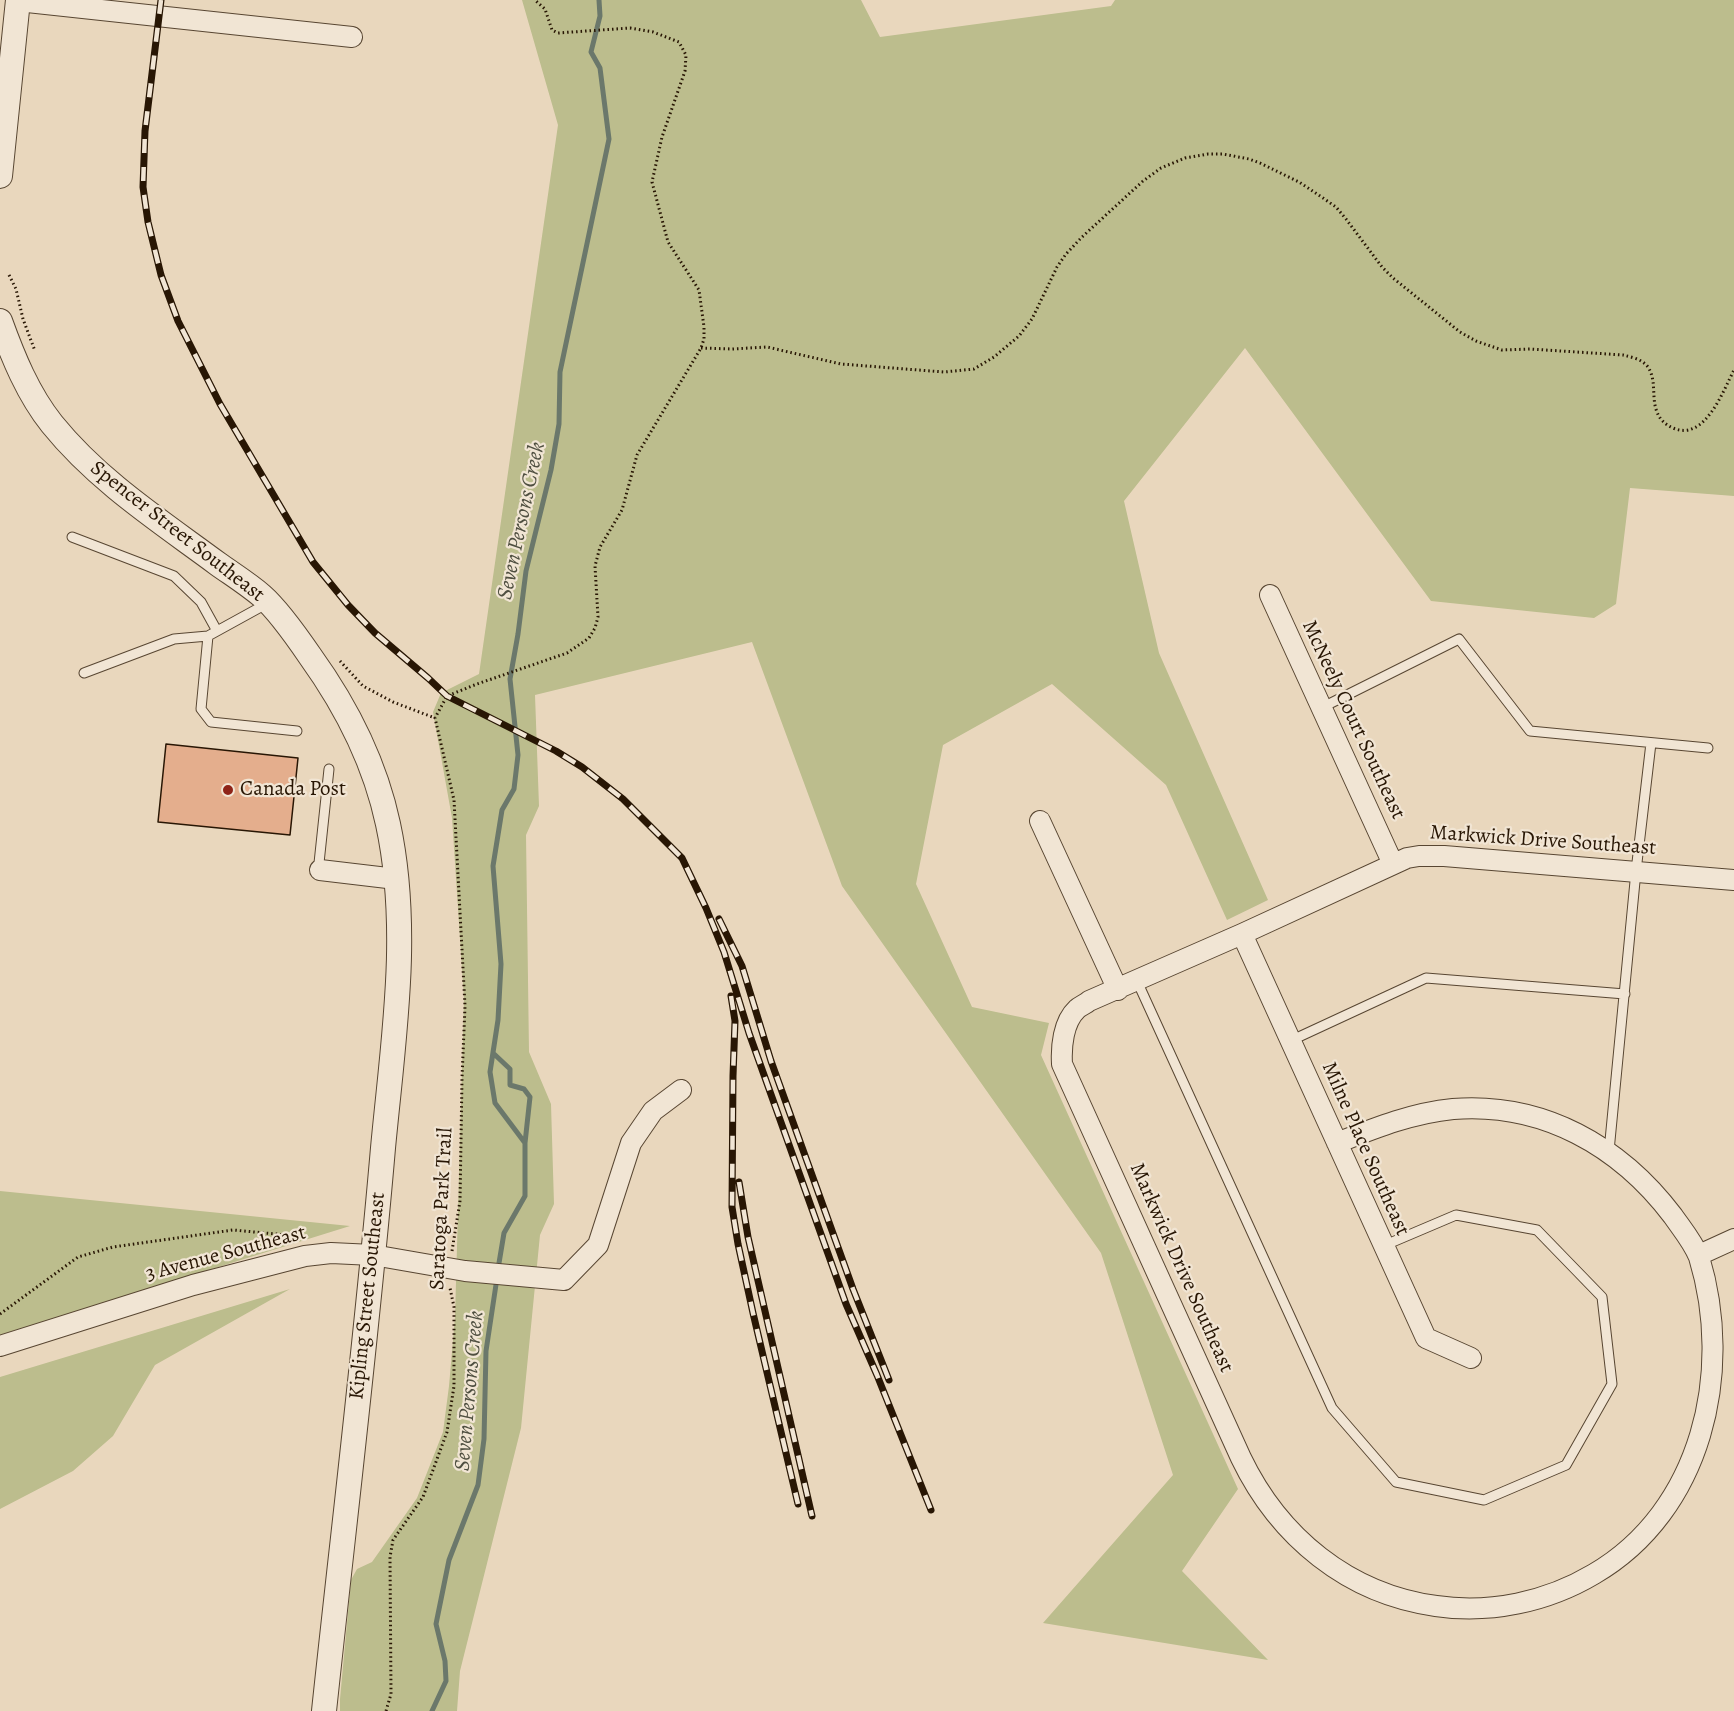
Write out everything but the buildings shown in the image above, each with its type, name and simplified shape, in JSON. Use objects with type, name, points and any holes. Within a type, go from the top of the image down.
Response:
[{"type":"street","points":[[0,176],[18,0],[352,37]]},
{"type":"street","name":"Spencer Street Southeast","points":[[0,321],[11,352],[30,391],[51,423],[85,460],[122,492],[263,597],[298,639],[326,678],[352,722],[372,768],[388,823],[396,879]]},
{"type":"street","name":"McNeely Court Southeast","points":[[1270,595],[1393,864]]},
{"type":"street","points":[[1040,821],[1118,990]]},
{"type":"street","name":"Markwick Drive Southeast","points":[[1337,1143],[1383,1124],[1424,1113],[1475,1109],[1522,1114],[1572,1130],[1609,1151],[1658,1197],[1686,1234],[1699,1255],[1716,1313],[1719,1337],[1718,1385],[1713,1410],[1698,1457],[1683,1485],[1661,1517],[1614,1563],[1580,1582],[1545,1597],[1510,1605],[1473,1608],[1437,1606],[1397,1597],[1358,1582],[1320,1558],[1303,1543],[1269,1506],[1252,1480],[1062,1064],[1063,1039],[1070,1019],[1077,1009],[1089,1001],[1118,990],[1407,858],[1444,856],[1734,879]]},
{"type":"street","points":[[320,870],[396,879]]},
{"type":"street","name":"Kipling Street Southeast","points":[[324,1711],[373,1255],[399,972],[396,879]]},
{"type":"street","name":"Milne Place Southeast","points":[[1242,934],[1426,1338],[1471,1358]]},
{"type":"street","name":"3 Avenue Southeast","points":[[0,1346],[194,1285],[305,1256],[331,1253],[373,1255],[457,1270],[564,1280],[598,1245],[631,1143],[653,1111],[681,1090]]},
{"type":"street","points":[[1699,1255],[1734,1239]]},
{"type":"street","points":[[327,1682],[329,1711]]},
{"type":"lane","points":[[72,537],[174,576],[201,602],[213,633],[201,709],[211,722],[297,731]]},
{"type":"lane","points":[[84,674],[174,639],[213,633],[268,603]]},
{"type":"lane","points":[[1321,708],[1459,639],[1530,731],[1708,748]]},
{"type":"lane","points":[[1609,1151],[1636,871],[1651,743]]},
{"type":"lane","points":[[320,870],[329,769]]},
{"type":"lane","points":[[1290,1041],[1426,978],[1625,994]]},
{"type":"lane","points":[[1137,981],[1332,1408],[1396,1482],[1484,1500],[1566,1465],[1612,1384],[1602,1297],[1537,1230],[1456,1215],[1383,1246]]},
{"type":"path","points":[[335,654],[363,686],[393,702],[435,718],[447,696],[567,653],[589,638],[598,617],[595,566],[600,547],[622,510],[637,455],[704,339],[699,290],[668,242],[652,182],[662,137],[685,71],[686,55],[679,42],[653,32],[630,28],[558,33],[552,30],[545,9],[535,0]]},
{"type":"path","points":[[700,348],[767,347],[841,364],[944,372],[974,369],[994,357],[1018,336],[1032,319],[1057,267],[1066,254],[1126,197],[1161,168],[1185,158],[1223,154],[1249,159],[1299,182],[1336,207],[1382,267],[1399,284],[1460,332],[1476,341],[1502,350],[1623,355],[1645,363],[1654,386],[1657,413],[1662,422],[1678,430],[1688,430],[1705,421],[1734,370]]},
{"type":"path","points":[[9,275],[38,357]]},
{"type":"path","name":"Saratoga Park Trail","points":[[386,1711],[391,1694],[389,1583],[393,1540],[423,1497],[430,1481],[447,1432],[454,1386],[454,1306],[450,1291],[457,1270],[465,1006],[454,800],[435,718]]},
{"type":"path","points":[[0,1314],[78,1257],[113,1247],[233,1230],[312,1237]]},
{"type":"green space","points":[[522,0],[861,0],[880,37],[1111,6],[1115,0],[1734,0],[1734,496],[1630,488],[1616,604],[1594,618],[1431,601],[1245,348],[1124,501],[1159,653],[1268,900],[1227,920],[1166,785],[1052,684],[943,745],[916,884],[972,1007],[1049,1023],[1041,1055],[1238,1489],[1182,1571],[1268,1660],[1043,1623],[1173,1475],[1101,1253],[842,886],[752,642],[535,695],[539,806],[526,835],[529,1052],[551,1104],[554,1204],[540,1235],[521,1428],[460,1671],[457,1711],[340,1711],[351,1580],[357,1569],[372,1562],[417,1498],[443,1432],[449,1386],[455,1317],[464,999],[452,818],[433,712],[441,693],[479,674],[558,125]]},
{"type":"green space","points":[[0,1191],[350,1226],[0,1335]]},
{"type":"green space","points":[[290,1289],[155,1365],[113,1436],[73,1471],[0,1509],[0,1377]]},
{"type":"waterway","name":"Seven Persons Creek","points":[[498,1269],[504,1233],[525,1196],[525,1143],[495,1103],[490,1072],[498,1020],[501,964],[493,866],[502,810],[514,789],[518,755],[510,679],[526,571],[551,470],[559,424],[560,372],[609,139],[600,68],[591,52],[600,16],[599,0]]},
{"type":"waterway","name":"Seven Persons Creek","points":[[493,1053],[510,1069],[510,1085],[524,1089],[530,1097],[525,1143]]},
{"type":"waterway","name":"Seven Persons Creek","points":[[432,1711],[446,1681],[445,1661],[436,1624],[449,1560],[478,1485],[484,1439],[486,1351],[497,1278]]},
{"type":"railway","points":[[161,0],[145,131],[143,187],[148,222],[161,275],[178,321],[220,404],[313,562],[348,605],[375,633],[447,696],[556,751],[582,767],[623,799],[682,858],[724,952],[749,1033],[846,1304],[931,1510]]},
{"type":"railway","points":[[719,919],[742,966],[771,1061],[853,1289],[889,1380]]},
{"type":"railway","points":[[731,996],[735,1021],[732,1207],[753,1313],[798,1504]]},
{"type":"railway","points":[[739,1182],[748,1237],[812,1516]]},
{"type":"place","name":"Canada Post","points":[[228,790]]}]
